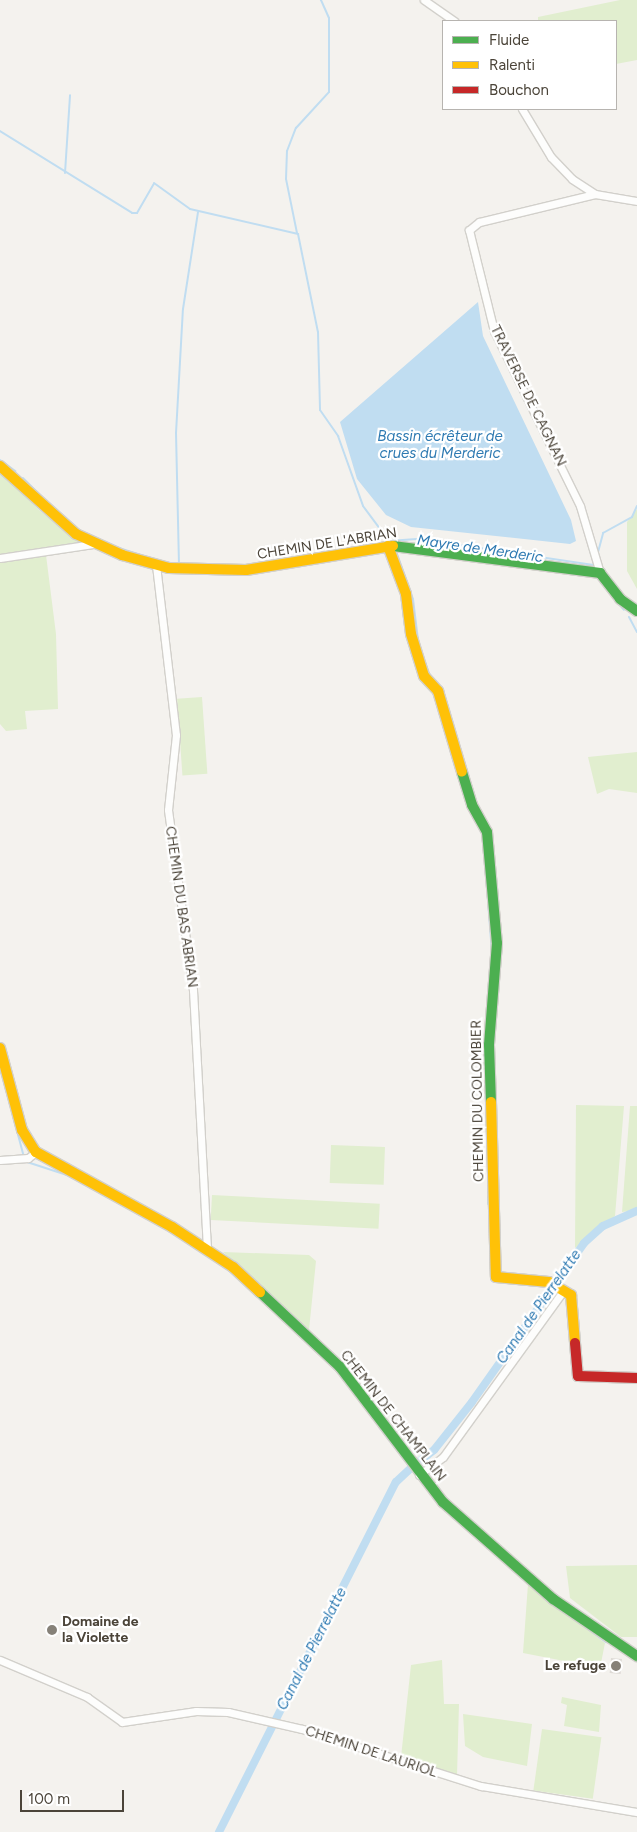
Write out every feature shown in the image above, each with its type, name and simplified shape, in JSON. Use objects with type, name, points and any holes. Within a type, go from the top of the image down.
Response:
[{"type":"street","points":[[424,0],[453,20]]},
{"type":"street","points":[[523,110],[551,157],[595,194],[637,200]]},
{"type":"street","name":"TRAVERSE DE CAGNAN","points":[[595,194],[479,222],[469,230],[494,331],[555,451],[598,554],[598,572]]},
{"type":"street","name":"CHEMIN DE L'ABRIAN","points":[[0,466],[59,520],[93,544],[156,565],[246,570],[347,557],[388,546],[457,550],[598,572]]},
{"type":"street","points":[[0,558],[93,544]]},
{"type":"street","name":"CHEMIN DU COLOMBIER","points":[[388,546],[406,594],[411,634],[424,676],[438,691],[472,805],[487,832],[497,943],[488,1045],[496,1277],[558,1287]]},
{"type":"street","name":"CHEMIN DU BAS ABRIAN","points":[[156,565],[176,735],[168,810],[193,990],[207,1250]]},
{"type":"street","points":[[598,572],[620,599],[637,611]]},
{"type":"street","name":"CHEMIN DE CHAMPLAIN","points":[[0,1048],[22,1130],[36,1152],[207,1250],[233,1267],[323,1350],[418,1476],[553,1599],[637,1656]]},
{"type":"street","points":[[0,1160],[28,1158],[36,1152]]},
{"type":"street","points":[[418,1476],[443,1457],[558,1287],[574,1303],[578,1376],[637,1378]]},
{"type":"street","name":"CHEMIN DE LAURIOL","points":[[0,1660],[87,1697],[122,1722],[196,1712],[228,1712],[335,1738],[480,1786],[637,1812]]},
{"type":"green space","points":[[620,0],[637,0],[637,60],[617,64],[617,20],[538,20],[538,17]]},
{"type":"green space","points":[[0,471],[39,510],[81,543],[0,555]]},
{"type":"green space","points":[[637,509],[637,589],[627,571],[627,522]]},
{"type":"green space","points":[[46,555],[56,634],[58,709],[25,711],[27,729],[6,731],[0,724],[0,560]]},
{"type":"green space","points":[[202,697],[207,774],[182,776],[177,699]]},
{"type":"green space","points":[[637,752],[637,793],[609,789],[597,794],[588,757]]},
{"type":"green space","points":[[576,1105],[624,1106],[615,1216],[575,1248]]},
{"type":"green space","points":[[630,1106],[637,1106],[637,1210],[622,1212]]},
{"type":"green space","points":[[331,1145],[385,1147],[384,1185],[330,1183]]},
{"type":"green space","points":[[212,1195],[380,1204],[378,1229],[211,1220]]},
{"type":"green space","points":[[223,1252],[309,1255],[316,1261],[309,1330]]},
{"type":"green space","points":[[637,1565],[637,1637],[621,1637],[570,1598],[566,1566]]},
{"type":"green space","points":[[528,1584],[605,1643],[600,1668],[523,1653]]},
{"type":"green space","points":[[442,1660],[444,1704],[459,1704],[457,1776],[401,1757],[411,1665]]},
{"type":"green space","points":[[562,1697],[601,1705],[599,1732],[564,1726],[567,1705],[561,1703]]},
{"type":"green space","points":[[463,1714],[532,1724],[527,1766],[483,1757],[465,1746]]},
{"type":"green space","points":[[542,1729],[601,1737],[593,1799],[533,1790]]},
{"type":"water","name":"Bassin écrêteur de crues du Merderic","points":[[478,302],[483,336],[571,520],[576,541],[570,544],[411,527],[386,515],[357,479],[340,422]]},
{"type":"building","name":"Le refuge","points":[[611,1658],[622,1659],[621,1674],[610,1673]]},
{"type":"waterway","points":[[297,233],[286,179],[287,151],[296,128],[329,92],[329,18],[321,0]]},
{"type":"waterway","points":[[65,173],[70,95]]},
{"type":"waterway","name":"Mayre de Merderic","points":[[0,131],[132,213],[137,213],[154,183],[190,209],[298,234],[318,332],[320,410],[338,436],[363,506],[389,541],[420,539],[595,565]]},
{"type":"waterway","points":[[179,565],[176,433],[183,309],[198,212]]},
{"type":"waterway","points":[[0,460],[15,471]]},
{"type":"waterway","points":[[23,478],[42,497]]},
{"type":"waterway","points":[[597,556],[603,533],[632,517],[637,506]]},
{"type":"waterway","points":[[116,547],[140,555]]},
{"type":"waterway","points":[[396,551],[413,599],[418,640]]},
{"type":"waterway","name":"Mayre de Merderic","points":[[618,603],[624,610]]},
{"type":"waterway","name":"Mayre de Merderic","points":[[629,617],[637,632]]},
{"type":"waterway","points":[[425,662],[430,676]]},
{"type":"waterway","points":[[485,862],[492,952]]},
{"type":"waterway","points":[[17,1131],[23,1154]]},
{"type":"waterway","points":[[27,1162],[67,1175]]},
{"type":"waterway","points":[[488,1184],[488,1204]]},
{"type":"waterway","name":"Canal de Pierrelatte","points":[[416,1464],[434,1450],[472,1402],[584,1243],[603,1226],[637,1211]]},
{"type":"waterway","points":[[379,1427],[431,1494]]},
{"type":"waterway","name":"Canal de Pierrelatte","points":[[219,1832],[396,1482],[410,1469]]},
{"type":"waterway","points":[[581,1624],[606,1642]]},
{"type":"traffic: fast","points":[[393,546],[600,573],[620,599],[637,611]]},
{"type":"traffic: fast","points":[[462,772],[472,805],[487,832],[497,943],[489,1045],[491,1102]]},
{"type":"traffic: fast","points":[[260,1292],[340,1367],[443,1502],[553,1599],[637,1656]]},
{"type":"traffic: slow","points":[[0,466],[76,534],[122,555],[169,568],[246,570],[393,546]]},
{"type":"traffic: slow","points":[[388,546],[406,594],[411,634],[424,676],[438,691],[462,772]]},
{"type":"traffic: slow","points":[[0,1048],[22,1130],[36,1152],[172,1227],[233,1267],[260,1292]]},
{"type":"traffic: slow","points":[[491,1102],[496,1277],[549,1282],[571,1295],[575,1343]]},
{"type":"traffic: jam","points":[[575,1343],[578,1376],[637,1378]]},
{"type":"place","name":"Domaine de la Violette","points":[[52,1630]]},
{"type":"place","name":"Le refuge","points":[[616,1666]]}]
